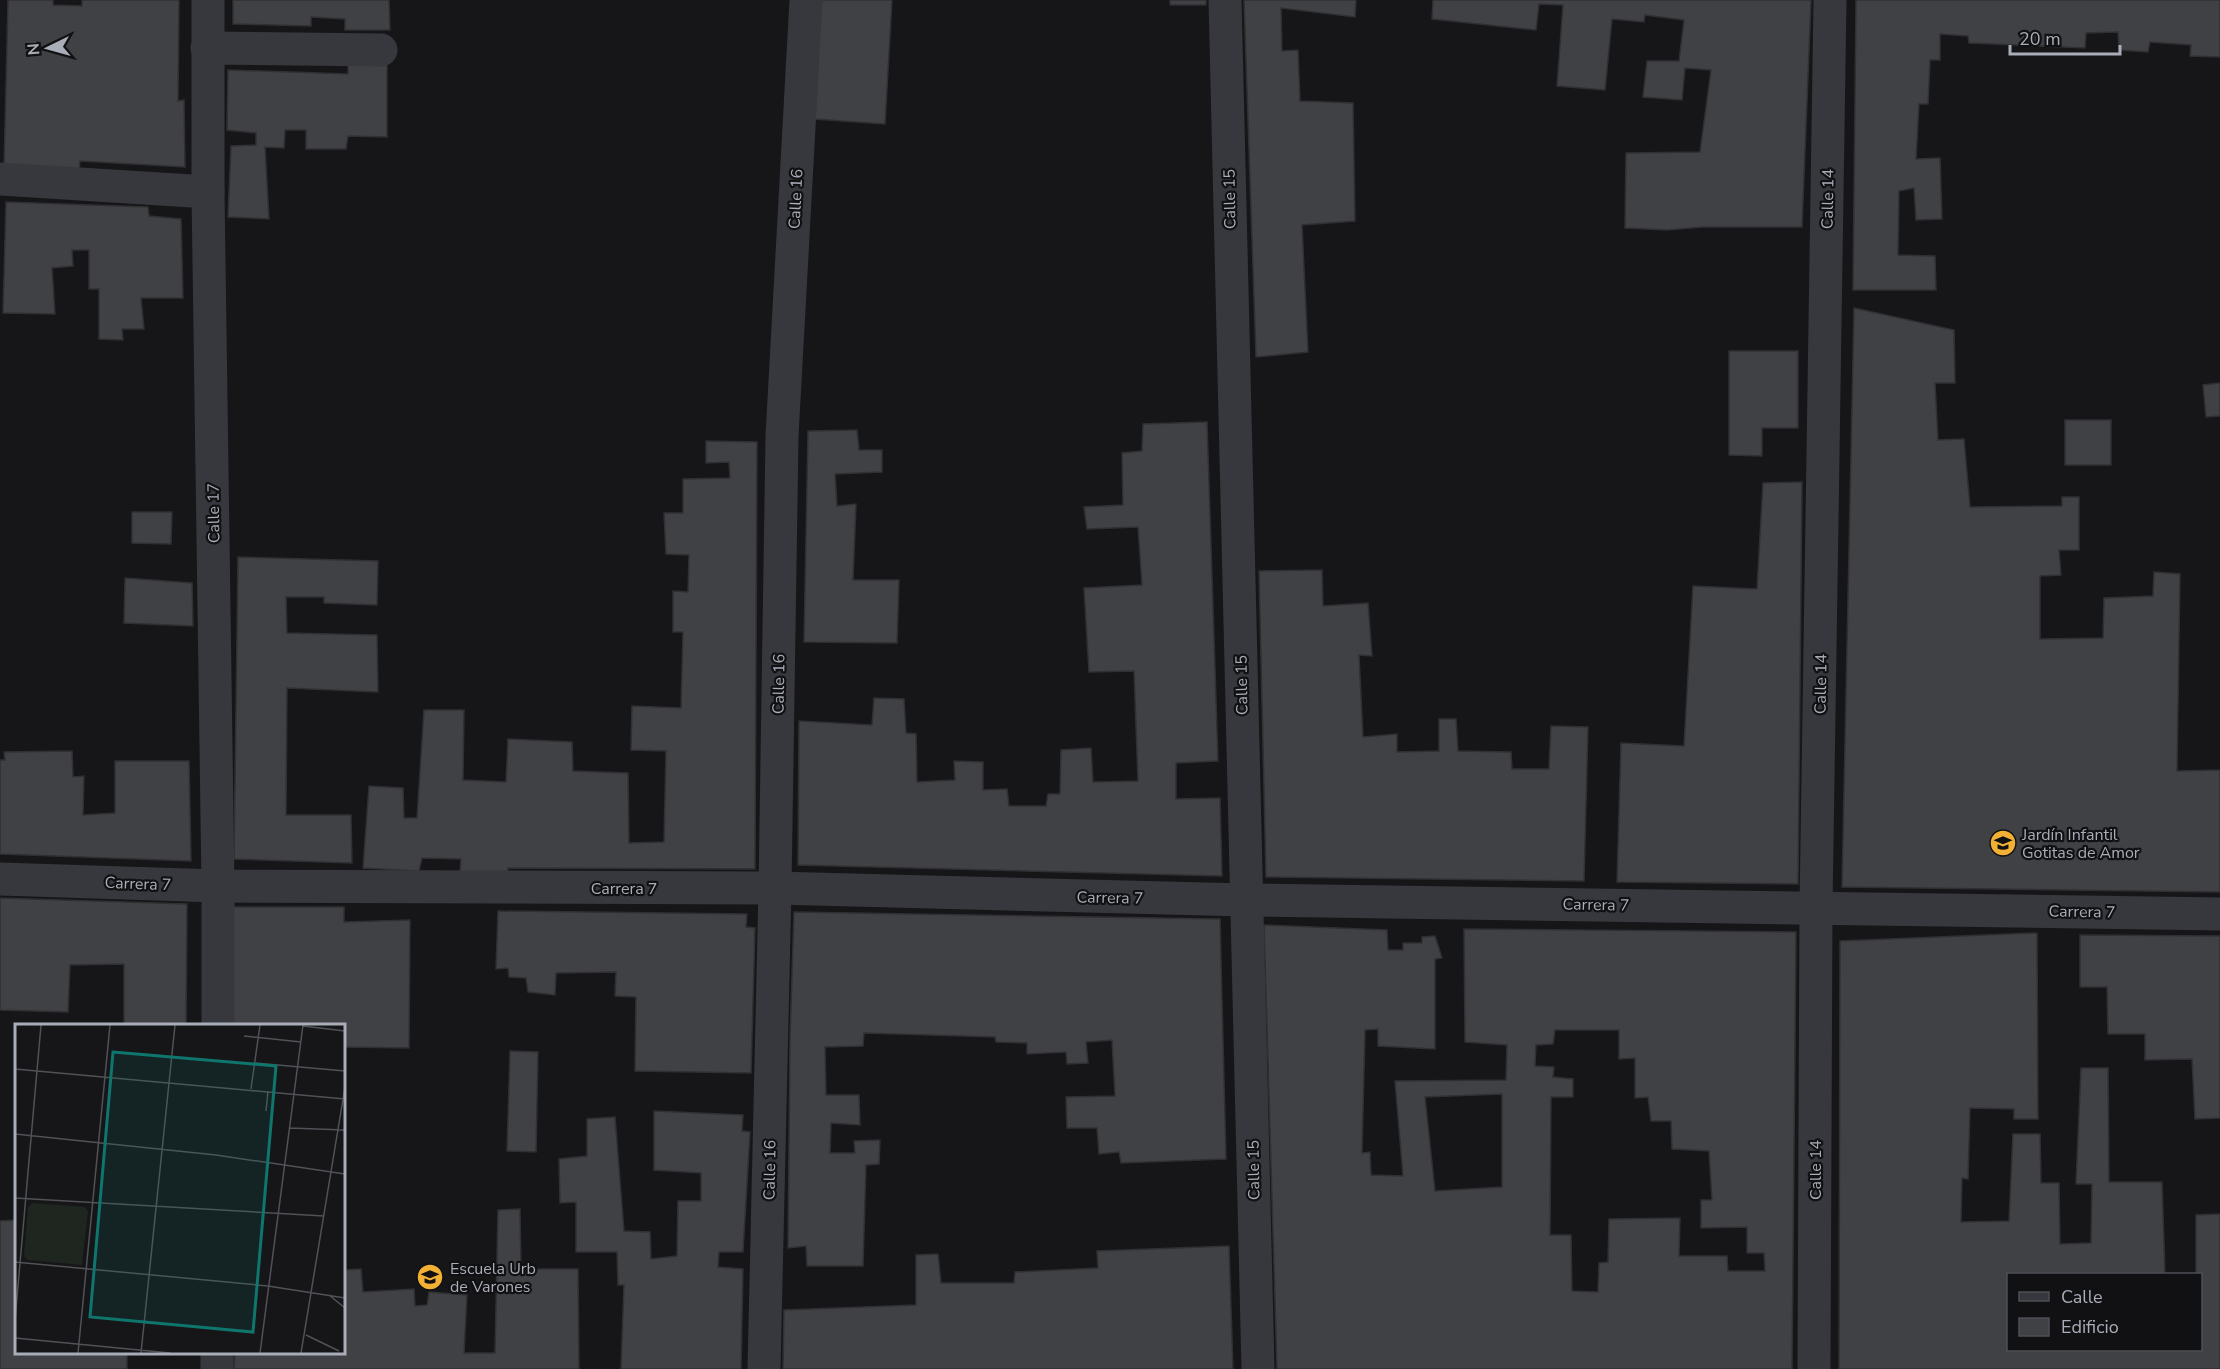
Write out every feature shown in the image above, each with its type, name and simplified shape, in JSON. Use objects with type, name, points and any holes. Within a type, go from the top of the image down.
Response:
[{"type":"street","name":"Calle 17","points":[[208,0],[208,192],[218,1024]]},
{"type":"street","name":"Calle 16","points":[[764,1369],[782,436],[806,0]]},
{"type":"street","name":"Calle 15","points":[[1225,0],[1258,1369]]},
{"type":"street","name":"Calle 14","points":[[1814,1369],[1816,907],[1830,0]]},
{"type":"street","points":[[207,48],[381,50]]},
{"type":"street","points":[[0,179],[208,192]]},
{"type":"street","name":"Carrera 7","points":[[0,879],[218,886],[775,888],[1246,900],[2220,914]]},
{"type":"building","points":[[8,0],[53,0],[53,5],[82,6],[82,0],[179,0],[178,101],[184,100],[185,167],[80,161],[79,170],[4,168]]},
{"type":"building","points":[[233,0],[389,0],[390,30],[345,30],[345,19],[311,17],[311,26],[233,24]]},
{"type":"building","points":[[820,0],[892,0],[885,124],[814,119]]},
{"type":"building","points":[[1170,0],[1206,0],[1206,5],[1170,5]]},
{"type":"building","points":[[1244,0],[1356,0],[1355,17],[1281,8],[1282,51],[1298,50],[1300,101],[1353,103],[1355,221],[1302,225],[1308,352],[1256,357]]},
{"type":"building","points":[[1433,0],[1811,0],[1802,227],[1703,227],[1667,230],[1625,228],[1626,153],[1700,152],[1711,70],[1685,68],[1682,100],[1643,97],[1647,61],[1679,61],[1684,20],[1645,15],[1644,22],[1612,19],[1605,90],[1557,86],[1563,5],[1539,4],[1536,30],[1432,19]]},
{"type":"building","points":[[1856,0],[2220,0],[2220,57],[2190,56],[2191,45],[2150,42],[2148,52],[2119,50],[2118,32],[2086,33],[2085,48],[1969,43],[1968,36],[1940,34],[1940,60],[1930,60],[1928,104],[1919,104],[1916,159],[1940,158],[1942,219],[1916,220],[1914,188],[1899,191],[1898,255],[1935,256],[1936,290],[1853,290]]},
{"type":"building","points":[[348,64],[387,64],[387,137],[348,136],[346,149],[306,149],[306,130],[285,130],[284,148],[265,147],[269,219],[228,217],[231,146],[256,145],[256,133],[227,130],[228,70],[348,74]]},
{"type":"building","points":[[6,202],[148,207],[149,216],[181,219],[183,298],[141,298],[144,329],[122,329],[123,340],[99,339],[99,289],[89,289],[89,250],[72,250],[73,266],[52,268],[55,314],[3,313]]},
{"type":"building","points":[[1854,308],[1954,330],[1955,383],[1935,383],[1938,440],[1964,439],[1970,507],[2062,506],[2062,497],[2079,497],[2079,550],[2059,550],[2061,575],[2040,576],[2040,639],[2103,638],[2104,598],[2153,596],[2154,572],[2180,574],[2177,771],[2220,770],[2220,892],[1842,887]]},
{"type":"building","points":[[1729,351],[1798,351],[1798,428],[1762,428],[1762,456],[1729,455]]},
{"type":"building","points":[[2220,383],[2220,416],[2206,417],[2203,385]]},
{"type":"building","points":[[2065,420],[2111,420],[2111,465],[2065,465]]},
{"type":"building","points":[[1207,422],[1218,761],[1176,763],[1176,799],[1220,798],[1222,876],[798,865],[799,721],[872,725],[874,698],[904,699],[906,733],[916,734],[917,782],[955,780],[954,761],[983,762],[983,790],[1007,789],[1009,806],[1046,806],[1048,794],[1060,794],[1061,750],[1091,748],[1093,782],[1138,781],[1134,671],[1089,672],[1084,588],[1142,585],[1138,527],[1087,529],[1084,507],[1123,505],[1122,453],[1142,451],[1143,424]]},
{"type":"building","points":[[857,430],[859,450],[882,450],[882,472],[835,474],[837,506],[856,504],[853,580],[899,580],[897,643],[804,642],[808,431]]},
{"type":"building","points":[[706,441],[757,442],[755,869],[508,868],[507,874],[460,873],[461,859],[422,858],[419,871],[363,868],[369,786],[403,788],[404,818],[417,818],[424,710],[464,710],[463,780],[506,782],[508,739],[572,742],[573,771],[628,773],[629,843],[664,842],[666,751],[631,750],[632,706],[681,708],[683,632],[673,632],[673,591],[688,592],[689,555],[666,554],[664,513],[683,513],[683,479],[730,478],[729,462],[706,463]]},
{"type":"building","points":[[1802,482],[1798,884],[1617,882],[1621,743],[1684,746],[1693,586],[1757,589],[1763,483]]},
{"type":"building","points":[[132,512],[172,512],[171,544],[132,543]]},
{"type":"building","points":[[238,557],[378,561],[377,605],[324,603],[324,597],[286,597],[287,633],[377,635],[378,692],[287,688],[286,815],[351,815],[352,863],[234,859]]},
{"type":"building","points":[[1322,570],[1323,606],[1368,603],[1372,656],[1359,655],[1363,737],[1397,734],[1397,752],[1439,751],[1439,719],[1456,719],[1458,751],[1511,752],[1512,769],[1549,769],[1551,726],[1588,727],[1584,881],[1266,877],[1259,571]]},
{"type":"building","points":[[125,578],[192,583],[193,626],[124,623]]},
{"type":"building","points":[[72,751],[73,777],[84,776],[83,815],[115,813],[115,761],[189,761],[191,861],[0,854],[0,760],[5,760],[4,752]]},
{"type":"building","points":[[0,898],[187,904],[186,1024],[124,1024],[124,964],[70,965],[68,1012],[0,1010]]},
{"type":"building","points":[[232,907],[344,907],[344,922],[410,920],[409,1048],[345,1047],[345,1024],[232,1024]]},
{"type":"building","points":[[498,911],[747,914],[746,927],[755,928],[751,1073],[635,1071],[636,997],[615,996],[616,972],[556,973],[555,995],[528,992],[526,978],[509,977],[508,968],[496,969]]},
{"type":"building","points":[[794,912],[1220,919],[1226,1159],[1121,1163],[1119,1152],[1099,1154],[1097,1128],[1067,1128],[1066,1097],[1115,1096],[1112,1040],[1086,1042],[1088,1063],[1067,1064],[1066,1052],[1027,1054],[1027,1043],[996,1042],[995,1037],[864,1033],[863,1046],[825,1047],[826,1095],[859,1095],[860,1125],[831,1123],[830,1153],[855,1153],[854,1141],[880,1140],[879,1164],[866,1165],[863,1266],[807,1266],[806,1246],[788,1248]]},
{"type":"building","points":[[1264,925],[1387,930],[1388,950],[1403,950],[1403,943],[1422,943],[1422,937],[1435,936],[1442,958],[1435,959],[1435,1049],[1378,1046],[1378,1029],[1365,1030],[1362,1153],[1370,1152],[1371,1175],[1403,1176],[1395,1081],[1506,1080],[1507,1045],[1465,1042],[1464,929],[1796,932],[1792,1369],[1277,1369]],"holes":[[[1555,1030],[1619,1030],[1619,1059],[1635,1058],[1635,1098],[1648,1097],[1651,1121],[1671,1121],[1672,1149],[1709,1151],[1712,1200],[1701,1200],[1701,1228],[1747,1227],[1747,1253],[1764,1253],[1765,1271],[1728,1271],[1727,1256],[1679,1256],[1680,1218],[1609,1219],[1608,1262],[1599,1263],[1598,1292],[1572,1291],[1571,1235],[1550,1235],[1551,1097],[1573,1097],[1573,1079],[1553,1077],[1554,1067],[1535,1066],[1536,1045],[1553,1044]],[[1502,1094],[1502,1187],[1435,1191],[1425,1097]]]},
{"type":"building","points":[[2037,933],[2038,1119],[2014,1119],[2014,1109],[1970,1108],[1968,1179],[1962,1178],[1961,1222],[2009,1221],[2013,1134],[2040,1134],[2041,1183],[2059,1183],[2060,1244],[2091,1243],[2092,1184],[2076,1184],[2081,1068],[2108,1068],[2109,1182],[2162,1182],[2165,1273],[2007,1273],[2007,1351],[2202,1351],[2202,1273],[2196,1273],[2196,1215],[2220,1214],[2220,1369],[1839,1369],[1840,941]]},
{"type":"building","points":[[2080,935],[2220,936],[2220,1118],[2195,1119],[2192,1059],[2145,1060],[2145,1034],[2108,1034],[2107,987],[2080,987]]},
{"type":"building","points":[[510,1051],[538,1052],[536,1152],[507,1151]]},
{"type":"building","points":[[654,1111],[743,1115],[742,1131],[750,1132],[743,1252],[719,1252],[718,1267],[743,1269],[741,1369],[621,1369],[624,1285],[618,1285],[617,1252],[576,1252],[576,1202],[560,1203],[559,1159],[587,1156],[587,1119],[615,1117],[624,1231],[650,1232],[651,1259],[677,1256],[678,1201],[701,1201],[701,1173],[654,1170]]},
{"type":"building","points":[[520,1209],[521,1269],[578,1269],[579,1369],[234,1369],[235,1354],[345,1354],[345,1270],[361,1269],[363,1292],[414,1289],[415,1306],[427,1305],[429,1292],[467,1295],[464,1353],[495,1353],[498,1210]]},
{"type":"building","points":[[15,1220],[15,1354],[127,1354],[127,1369],[0,1369],[0,1221]]},
{"type":"building","points":[[1229,1246],[1233,1369],[783,1369],[784,1310],[916,1305],[916,1255],[938,1254],[941,1283],[1014,1283],[1015,1272],[1098,1268],[1097,1251]]},
{"type":"place","name":"Jardín Infantil Gotitas de Amor","points":[[2003,843]]},
{"type":"place","name":"Escuela Urb de Varones","points":[[430,1277]]}]
